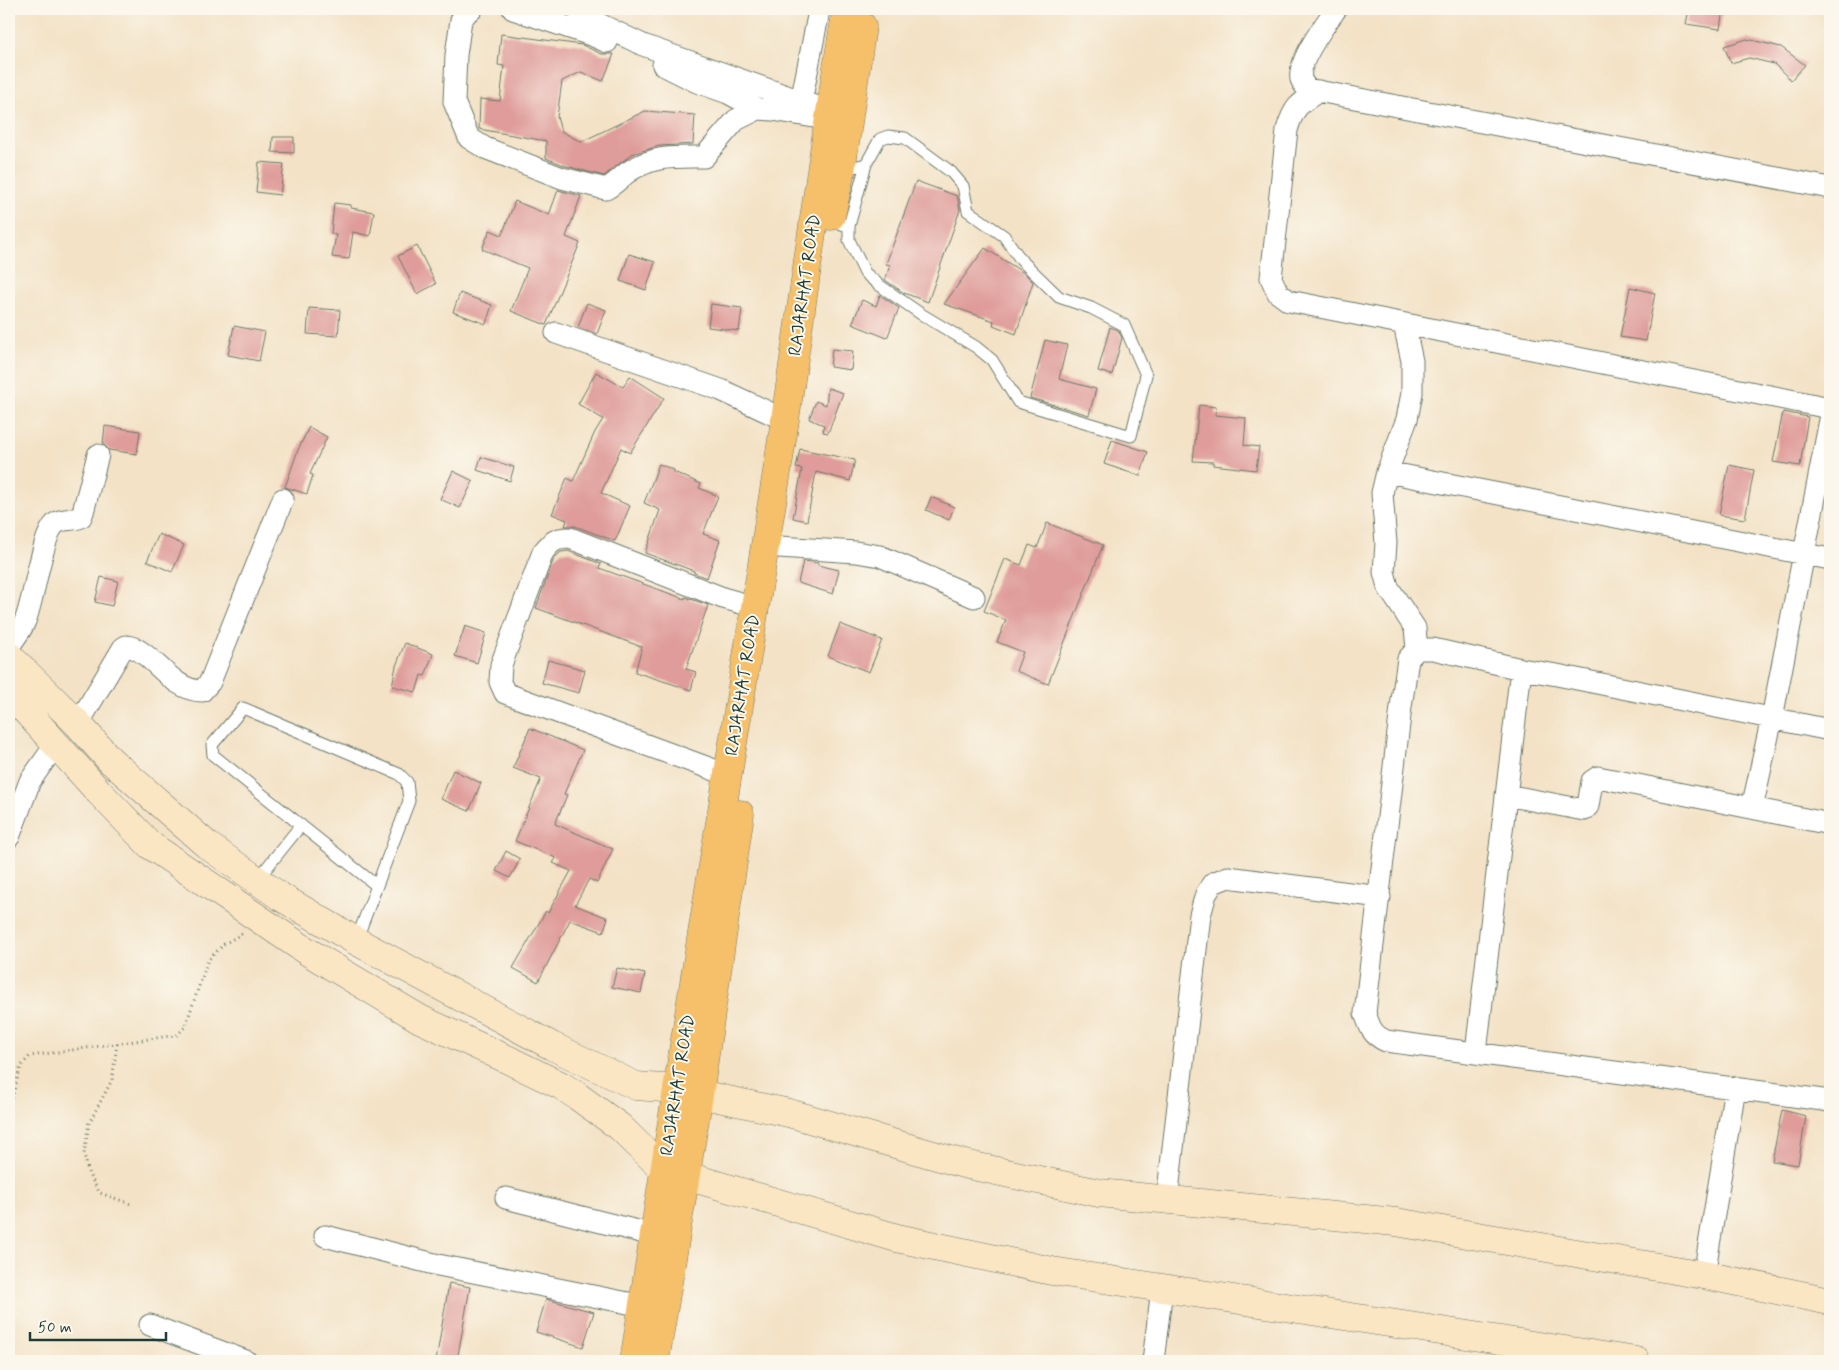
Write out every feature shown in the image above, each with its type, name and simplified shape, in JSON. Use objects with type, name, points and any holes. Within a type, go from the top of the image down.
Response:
[{"type":"main road","name":"RAJARHAT ROAD","points":[[655,1361],[675,1173],[688,1092],[779,547],[839,224],[853,167],[835,118],[865,9]]},
{"type":"main road","name":"RAJARHAT ROAD","points":[[688,1092],[728,775],[835,118],[845,18]]},
{"type":"main road","points":[[9,656],[78,724],[110,760],[207,845],[281,897],[356,941],[552,1046],[636,1086],[688,1092],[789,1113],[964,1164],[1099,1193],[1396,1222],[1704,1275],[1830,1301]]},
{"type":"main road","points":[[13,704],[56,744],[150,845],[305,950],[420,1019],[496,1054],[599,1097],[675,1173],[897,1238],[1052,1271],[1636,1361]]},
{"type":"main road","name":"RAJARHAT ROAD","points":[[634,1361],[654,1235],[675,1173]]},
{"type":"street","points":[[472,9],[461,20],[456,55],[454,102],[469,138],[485,148],[562,178],[606,189],[616,184],[626,174],[636,168],[661,158],[704,157],[736,120],[758,109]]},
{"type":"street","points":[[513,9],[590,35],[675,70],[697,82],[728,93],[758,109],[835,118]]},
{"type":"street","points":[[578,9],[583,16],[643,45],[801,102],[835,118]]},
{"type":"street","points":[[1336,9],[1316,37],[1302,67],[1301,79],[1307,88],[1830,188]]},
{"type":"street","points":[[801,102],[809,13],[845,18]]},
{"type":"street","points":[[1319,91],[1300,103],[1292,113],[1287,130],[1271,278],[1278,293],[1289,301],[1830,408]]},
{"type":"street","points":[[1404,324],[1412,361],[1412,394],[1407,419],[1387,472],[1382,493],[1386,543],[1384,572],[1388,587],[1415,628],[1417,649],[1408,659],[1401,707],[1365,1013],[1371,1030],[1377,1037],[1386,1040],[1830,1101]]},
{"type":"street","points":[[556,333],[721,390],[785,420]]},
{"type":"street","points":[[1752,808],[1772,718],[1830,421]]},
{"type":"street","points":[[9,647],[25,622],[32,601],[45,544],[53,525],[60,521],[80,517],[98,455]]},
{"type":"street","points":[[1387,472],[1830,559]]},
{"type":"street","points":[[78,724],[122,648],[126,646],[137,650],[177,682],[192,691],[202,691],[210,682],[283,499]]},
{"type":"street","points":[[728,775],[505,693],[500,682],[501,665],[543,552],[558,538],[570,538],[723,598],[755,607]]},
{"type":"street","points":[[779,547],[856,552],[880,556],[974,597]]},
{"type":"street","points":[[1417,649],[1433,649],[1521,669],[1830,730]]},
{"type":"street","points":[[1476,1052],[1521,669]]},
{"type":"street","points":[[13,704],[42,689]]},
{"type":"street","points":[[9,837],[30,781],[56,744]]},
{"type":"street","points":[[1506,795],[1584,810],[1588,806],[1592,781],[1598,777],[1830,824]]},
{"type":"street","points":[[1167,1200],[1200,915],[1206,894],[1213,883],[1228,877],[1380,897]]},
{"type":"street","points":[[1704,1275],[1735,1088]]},
{"type":"street","points":[[506,1198],[654,1235]]},
{"type":"street","points":[[325,1236],[438,1265],[643,1306]]},
{"type":"street","points":[[1153,1361],[1162,1289]]},
{"type":"street","points":[[150,1326],[246,1361]]},
{"type":"lane","points":[[839,224],[865,273],[921,314],[976,347],[992,360],[1018,402],[1131,436],[1146,375],[1124,325],[1091,308],[1059,297],[1021,260],[1004,236],[968,211],[963,186],[951,172],[905,138],[888,136],[880,139],[853,167]]},
{"type":"lane","points":[[356,941],[377,886],[409,801],[407,782],[399,774],[243,708],[212,745],[213,755],[377,886]]},
{"type":"lane","points":[[257,880],[301,825]]},
{"type":"path","points":[[9,1108],[21,1066],[30,1056],[178,1035],[185,1027],[208,960],[224,944],[263,921]]},
{"type":"path","points":[[116,1044],[112,1080],[89,1123],[84,1154],[90,1175],[100,1193],[131,1204]]},
{"type":"building","points":[[1689,9],[1723,9],[1720,29],[1686,24]]},
{"type":"building","points":[[501,34],[582,45],[602,54],[614,54],[603,81],[581,72],[562,81],[557,117],[561,131],[581,142],[645,111],[695,115],[693,144],[659,146],[632,154],[604,176],[566,166],[546,158],[546,141],[479,129],[480,99],[500,101],[504,66],[498,65]]},
{"type":"building","points":[[1747,39],[1781,47],[1805,65],[1791,80],[1774,64],[1749,58],[1731,63],[1724,46]]},
{"type":"building","points":[[273,137],[294,137],[294,153],[272,152]]},
{"type":"building","points":[[259,162],[284,164],[280,195],[256,192]]},
{"type":"building","points":[[916,181],[957,196],[960,210],[928,302],[904,293],[885,280],[890,265],[886,264]]},
{"type":"building","points":[[558,190],[581,196],[566,237],[580,243],[546,325],[511,311],[528,268],[482,249],[490,230],[502,235],[515,201],[549,215]]},
{"type":"building","points":[[334,203],[351,205],[351,208],[374,212],[370,236],[353,232],[349,259],[332,257],[336,235],[331,234]]},
{"type":"building","points":[[417,246],[436,284],[417,294],[398,256]]},
{"type":"building","points":[[985,248],[1024,273],[1033,282],[1016,334],[993,325],[994,321],[944,304]]},
{"type":"building","points":[[629,254],[655,262],[646,290],[620,281]]},
{"type":"building","points":[[1630,287],[1655,293],[1646,341],[1620,337]]},
{"type":"building","points":[[460,293],[492,305],[486,324],[453,312]]},
{"type":"building","points":[[880,295],[899,308],[887,338],[852,324],[862,300],[876,306]]},
{"type":"building","points":[[587,303],[606,310],[597,334],[578,327]]},
{"type":"building","points":[[711,304],[742,308],[739,331],[708,327]]},
{"type":"building","points":[[309,308],[340,310],[338,336],[307,334]]},
{"type":"building","points":[[234,326],[265,332],[259,361],[228,355]]},
{"type":"building","points":[[1110,327],[1118,330],[1122,338],[1112,375],[1098,371]]},
{"type":"building","points":[[1045,340],[1067,345],[1059,379],[1096,389],[1089,415],[1030,398]]},
{"type":"building","points":[[832,349],[853,351],[851,370],[830,367]]},
{"type":"building","points":[[596,372],[623,387],[630,376],[664,398],[630,453],[621,448],[601,493],[630,506],[615,541],[575,526],[565,526],[567,520],[552,514],[567,478],[573,481],[595,432],[603,419],[578,404]]},
{"type":"building","points":[[828,388],[843,393],[828,433],[823,432],[824,425],[809,419],[816,401],[826,405]]},
{"type":"building","points":[[1199,405],[1216,407],[1215,415],[1246,418],[1244,445],[1259,447],[1256,470],[1213,465],[1213,462],[1193,461]]},
{"type":"building","points":[[1783,412],[1808,417],[1800,466],[1773,462]]},
{"type":"building","points":[[105,426],[140,431],[137,454],[109,450],[103,444]]},
{"type":"building","points":[[309,427],[327,437],[310,474],[313,475],[307,494],[285,487],[298,450]]},
{"type":"building","points":[[1112,440],[1148,452],[1140,476],[1104,464]]},
{"type":"building","points":[[800,449],[855,460],[850,481],[816,472],[807,521],[793,518],[802,469],[796,468]]},
{"type":"building","points":[[481,457],[514,467],[510,481],[477,470]]},
{"type":"building","points":[[659,464],[701,484],[699,488],[718,496],[703,534],[720,540],[707,578],[694,573],[694,571],[645,553],[660,510],[644,503]]},
{"type":"building","points":[[1729,465],[1754,470],[1745,519],[1719,515]]},
{"type":"building","points":[[453,471],[473,481],[460,508],[440,499]]},
{"type":"building","points":[[931,497],[954,507],[949,520],[926,510]]},
{"type":"building","points":[[1047,523],[1103,545],[1048,684],[1016,671],[1023,652],[997,642],[1006,620],[984,611],[1005,559],[1021,565],[1029,545],[1037,548]]},
{"type":"building","points":[[159,534],[184,545],[172,572],[147,561]]},
{"type":"building","points":[[568,551],[601,564],[599,568],[685,599],[685,597],[708,605],[686,669],[696,672],[691,690],[635,672],[642,647],[536,608],[554,558],[561,552]]},
{"type":"building","points":[[803,561],[818,563],[818,565],[839,570],[833,594],[798,583]]},
{"type":"building","points":[[101,577],[118,581],[112,606],[95,602]]},
{"type":"building","points":[[840,624],[882,640],[869,672],[828,656]]},
{"type":"building","points":[[465,626],[486,633],[477,663],[455,656]]},
{"type":"building","points":[[405,643],[433,654],[425,676],[421,675],[416,692],[392,686],[396,666]]},
{"type":"building","points":[[548,660],[585,670],[579,693],[542,683]]},
{"type":"building","points":[[530,728],[583,750],[564,794],[567,795],[555,824],[613,849],[597,883],[589,879],[575,905],[608,918],[603,932],[570,920],[538,982],[513,968],[546,911],[548,913],[571,871],[553,863],[556,858],[515,841],[541,779],[513,768]]},
{"type":"building","points":[[453,770],[481,783],[469,811],[441,799]]},
{"type":"building","points":[[506,851],[520,859],[510,878],[496,871]]},
{"type":"building","points":[[617,968],[645,974],[641,993],[612,987]]},
{"type":"building","points":[[1782,1110],[1806,1116],[1798,1165],[1772,1161]]},
{"type":"building","points":[[449,1283],[470,1287],[457,1361],[436,1361]]},
{"type":"building","points":[[546,1299],[594,1312],[583,1347],[536,1332]]}]
